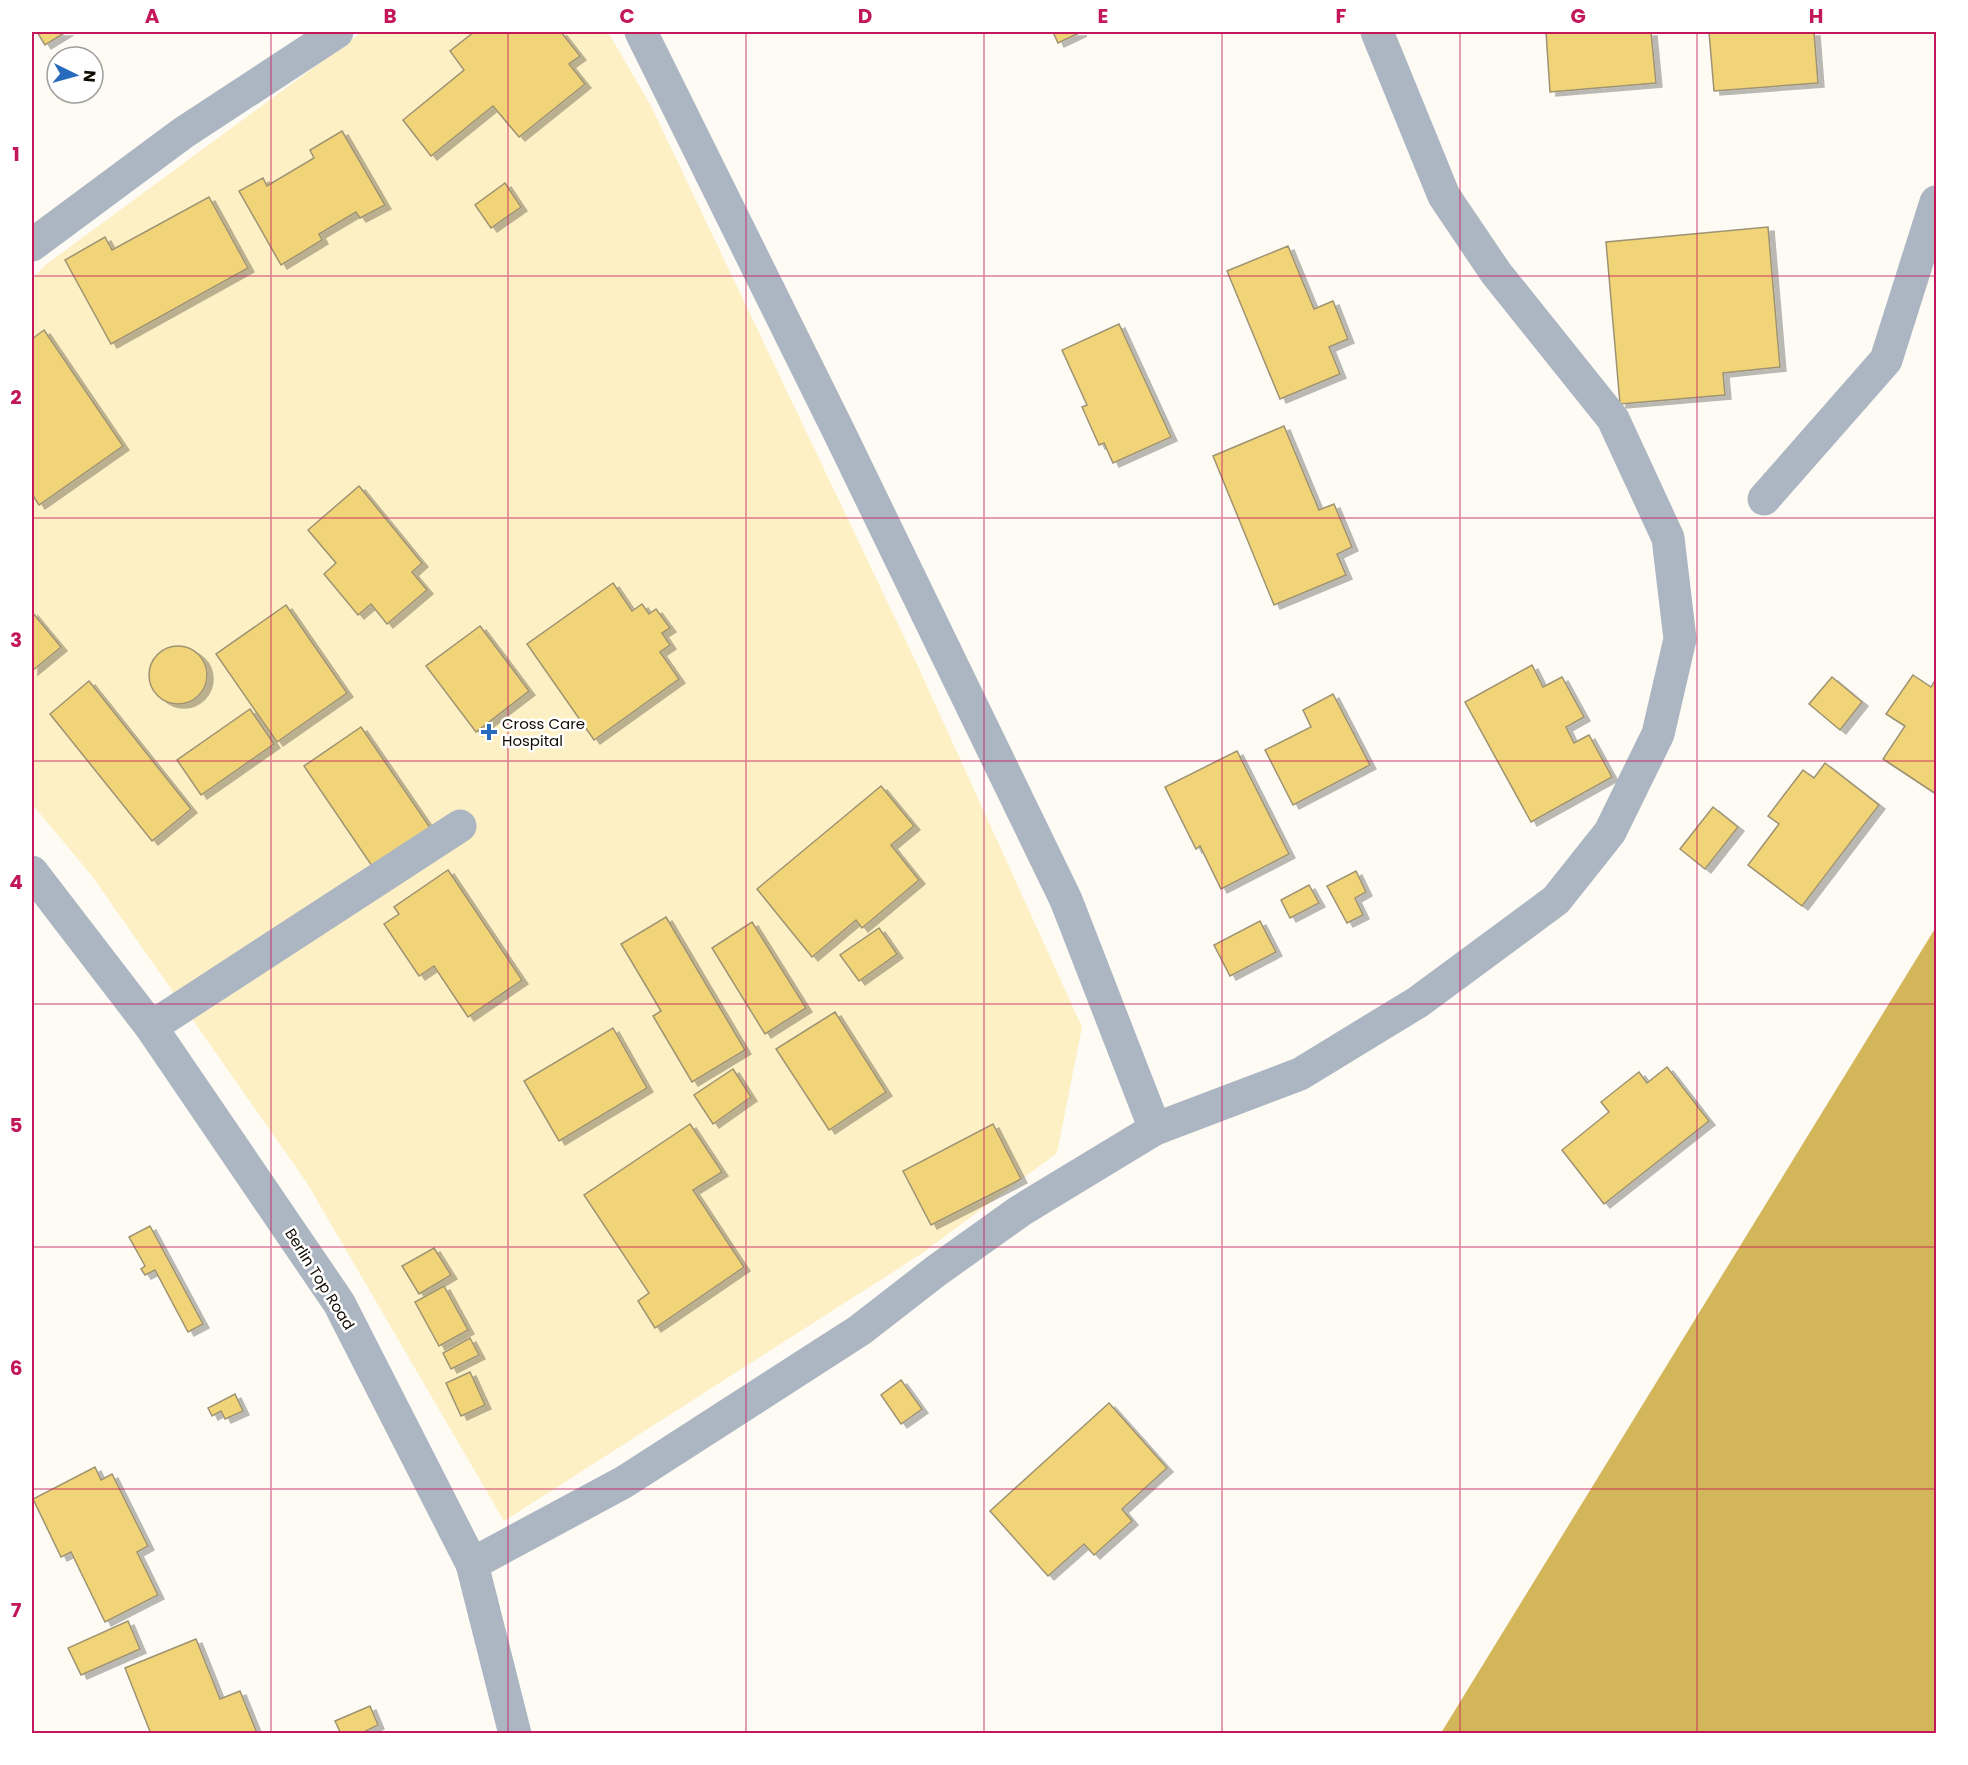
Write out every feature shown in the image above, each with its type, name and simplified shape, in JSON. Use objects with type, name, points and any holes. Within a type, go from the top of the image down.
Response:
[{"type":"street","points":[[32,245],[183,133],[337,32]]},
{"type":"street","points":[[641,32],[844,442],[1066,900],[1155,1129]]},
{"type":"street","points":[[472,1564],[634,1476],[860,1330],[936,1271],[1020,1211],[1155,1129],[1300,1074],[1418,1002],[1556,900],[1610,832],[1658,734],[1680,639],[1668,538],[1614,418],[1496,273],[1444,196],[1377,32]]},
{"type":"street","points":[[1764,499],[1886,360],[1936,202]]},
{"type":"street","points":[[152,1028],[460,826]]},
{"type":"street","name":"Berlin Top Road","points":[[32,872],[152,1028],[339,1303],[472,1564],[515,1734]]},
{"type":"shaded area","name":"Cross Care Hospital","points":[[362,32],[608,32],[651,106],[915,660],[1082,1027],[1057,1153],[921,1254],[504,1521],[307,1183],[92,876],[32,804],[32,279],[44,266]]},
{"type":"shaded area","points":[[1936,927],[1936,1733],[1441,1733]]},
{"type":"building","points":[[37,32],[66,32],[45,45]]},
{"type":"building","points":[[474,32],[561,32],[580,56],[569,64],[585,84],[519,137],[493,106],[431,156],[403,120],[464,70],[450,51]]},
{"type":"building","points":[[1053,32],[1081,32],[1058,43]]},
{"type":"building","points":[[1546,32],[1651,32],[1656,83],[1550,92]]},
{"type":"building","points":[[1709,32],[1814,32],[1818,83],[1714,91]]},
{"type":"building","points":[[342,131],[385,205],[360,218],[356,212],[319,234],[322,240],[281,265],[239,191],[263,178],[267,186],[314,158],[310,150]]},
{"type":"building","points":[[505,183],[521,207],[491,228],[475,205]]},
{"type":"building","points":[[209,197],[248,268],[111,344],[65,260],[105,237],[112,250]]},
{"type":"building","points":[[1768,227],[1780,367],[1723,373],[1725,395],[1620,404],[1606,242]]},
{"type":"building","points":[[1288,246],[1314,309],[1333,301],[1348,339],[1329,347],[1340,374],[1280,399],[1227,271]]},
{"type":"building","points":[[1119,324],[1171,437],[1113,463],[1104,443],[1099,445],[1082,407],[1087,405],[1062,350]]},
{"type":"building","points":[[44,330],[123,446],[39,505],[32,494],[32,339]]},
{"type":"building","points":[[1284,426],[1319,510],[1334,504],[1352,547],[1337,554],[1346,575],[1274,605],[1213,456]]},
{"type":"building","points":[[359,486],[422,563],[412,572],[427,590],[387,624],[371,604],[358,615],[324,574],[336,563],[308,530]]},
{"type":"building","points":[[613,583],[632,611],[642,604],[649,614],[656,609],[670,628],[662,633],[670,645],[660,652],[679,679],[594,740],[527,644]]},
{"type":"building","points":[[286,605],[347,693],[277,742],[216,654]]},
{"type":"building","points":[[32,612],[61,647],[32,671]]},
{"type":"building","points":[[480,626],[529,691],[476,732],[426,666]]},
{"type":"building","points":[[172,646],[184,646],[199,654],[207,669],[207,681],[199,696],[184,704],[172,704],[157,696],[149,681],[149,669],[157,654]]},
{"type":"building","points":[[1532,665],[1543,687],[1562,677],[1584,717],[1566,727],[1574,743],[1589,735],[1612,777],[1531,822],[1465,702]]},
{"type":"building","points":[[1913,675],[1931,687],[1936,679],[1936,794],[1883,759],[1905,726],[1886,714]]},
{"type":"building","points":[[1832,677],[1862,702],[1840,730],[1809,704]]},
{"type":"building","points":[[89,681],[191,809],[152,841],[50,714]]},
{"type":"building","points":[[1333,694],[1370,765],[1293,805],[1265,750],[1311,727],[1303,710]]},
{"type":"building","points":[[250,709],[274,744],[201,795],[177,760]]},
{"type":"building","points":[[361,727],[431,829],[374,869],[304,766]]},
{"type":"building","points":[[1237,751],[1289,854],[1221,889],[1200,846],[1196,849],[1165,787]]},
{"type":"building","points":[[1825,763],[1879,805],[1802,906],[1748,865],[1779,824],[1768,816],[1803,770],[1814,778]]},
{"type":"building","points":[[881,786],[914,826],[891,845],[919,880],[862,928],[856,920],[812,957],[757,889]]},
{"type":"building","points":[[1713,807],[1738,827],[1705,869],[1680,849]]},
{"type":"building","points":[[448,870],[522,980],[468,1017],[434,966],[419,976],[384,924],[399,914],[394,907]]},
{"type":"building","points":[[1356,871],[1366,892],[1355,898],[1363,915],[1347,923],[1327,886]]},
{"type":"building","points":[[1309,885],[1319,903],[1290,918],[1281,900]]},
{"type":"building","points":[[666,917],[745,1050],[692,1082],[653,1016],[661,1011],[621,944]]},
{"type":"building","points":[[1260,921],[1276,952],[1230,976],[1214,945]]},
{"type":"building","points":[[752,922],[806,1008],[765,1034],[712,948]]},
{"type":"building","points":[[879,928],[897,954],[859,981],[840,955]]},
{"type":"building","points":[[835,1012],[886,1092],[829,1130],[776,1049]]},
{"type":"building","points":[[613,1028],[647,1088],[559,1141],[524,1081]]},
{"type":"building","points":[[1667,1067],[1709,1121],[1604,1204],[1562,1150],[1609,1112],[1601,1102],[1639,1072],[1647,1083]]},
{"type":"building","points":[[733,1069],[751,1097],[713,1124],[694,1095]]},
{"type":"building","points":[[690,1124],[722,1172],[693,1190],[744,1267],[655,1328],[638,1301],[649,1293],[584,1195]]},
{"type":"building","points":[[993,1124],[1021,1179],[931,1225],[903,1171]]},
{"type":"building","points":[[150,1226],[203,1324],[188,1332],[155,1270],[145,1275],[141,1269],[145,1266],[129,1237]]},
{"type":"building","points":[[434,1248],[451,1275],[419,1294],[402,1266]]},
{"type":"building","points":[[444,1286],[468,1330],[439,1346],[415,1302]]},
{"type":"building","points":[[470,1338],[479,1355],[451,1369],[443,1353]]},
{"type":"building","points":[[470,1372],[485,1405],[461,1416],[446,1383]]},
{"type":"building","points":[[901,1380],[922,1409],[901,1424],[881,1395]]},
{"type":"building","points":[[235,1394],[243,1411],[225,1419],[221,1411],[212,1416],[208,1408]]},
{"type":"building","points":[[1109,1403],[1167,1468],[1122,1509],[1132,1521],[1094,1555],[1084,1544],[1048,1576],[990,1511]]},
{"type":"building","points":[[95,1467],[101,1480],[112,1474],[148,1546],[137,1552],[158,1595],[105,1622],[71,1552],[61,1557],[33,1499]]},
{"type":"building","points":[[128,1621],[140,1649],[81,1675],[68,1648]]},
{"type":"building","points":[[196,1639],[220,1699],[240,1691],[257,1733],[151,1734],[125,1668]]},
{"type":"building","points":[[370,1706],[378,1725],[360,1734],[341,1734],[335,1721]]},
{"type":"place","name":"Cross Care Hospital","points":[[489,732]]}]
